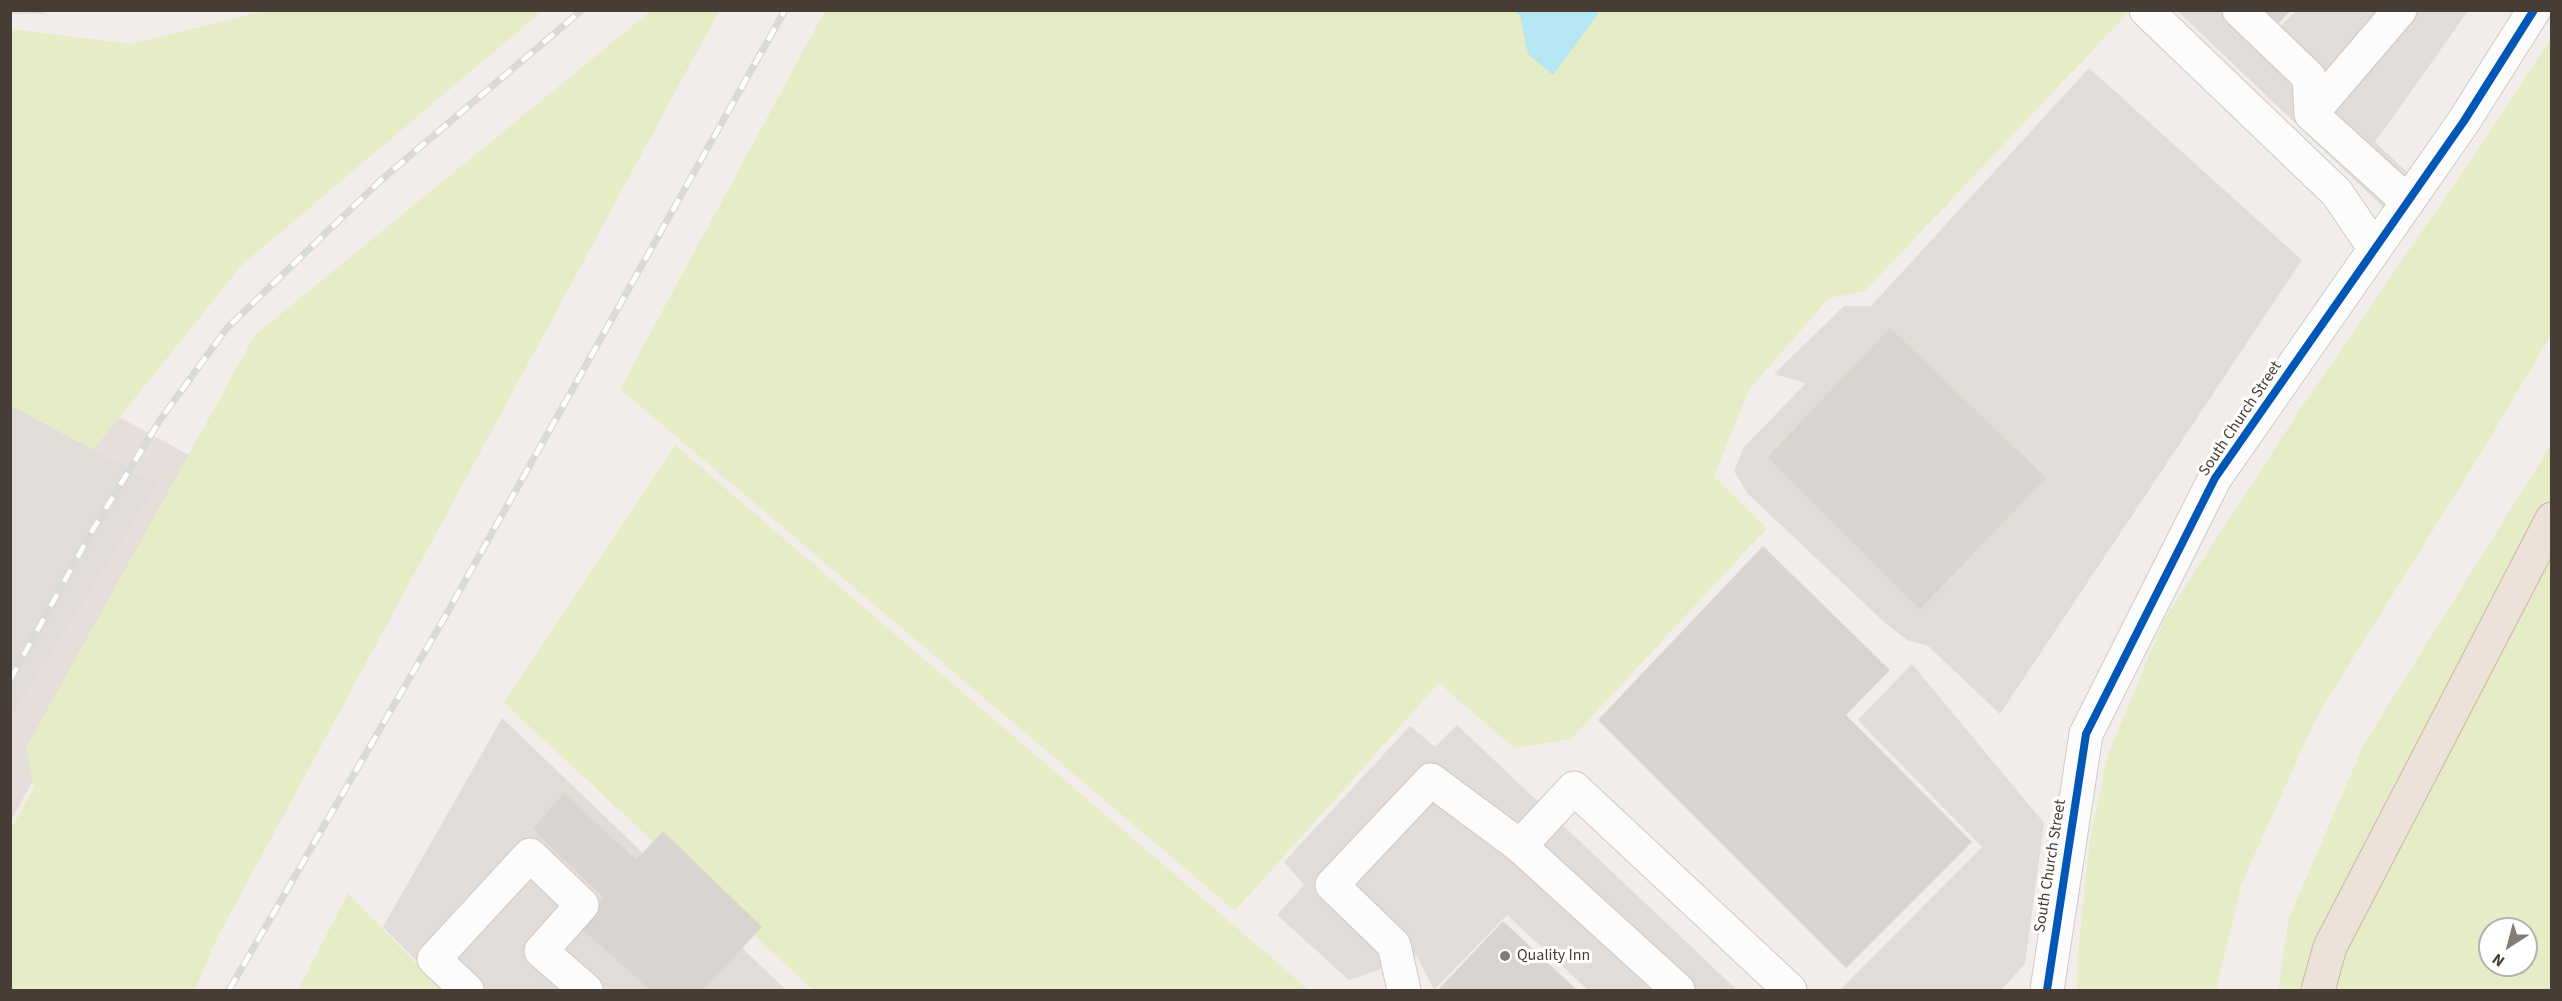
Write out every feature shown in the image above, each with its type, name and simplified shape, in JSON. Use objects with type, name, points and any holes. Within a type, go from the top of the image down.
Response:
[{"type":"highway","points":[[2318,990],[2330,947],[2552,519]]},
{"type":"street","points":[[2146,10],[2337,193],[2375,249]]},
{"type":"street","points":[[2239,10],[2309,77],[2311,114],[2408,202]]},
{"type":"street","points":[[2311,114],[2400,10]]},
{"type":"street","name":"South Church Street","points":[[2047,990],[2086,735],[2215,478],[2464,121],[2530,12]]},
{"type":"street","points":[[1404,990],[1394,945],[1332,885],[1431,780],[1520,846],[1678,990]]},
{"type":"street","points":[[1520,846],[1574,788],[1790,990]]},
{"type":"street","points":[[466,990],[434,959],[530,855],[582,904],[541,951],[586,990]]},
{"type":"shaded area","points":[[2178,11],[2252,11],[2275,32],[2296,11],[2468,11],[2375,142],[2408,173],[2383,207]]},
{"type":"shaded area","points":[[2089,68],[2302,260],[2000,714],[1928,646],[1907,640],[1885,623],[1747,493],[1734,471],[1744,447],[1806,383],[1774,374],[1844,306],[1871,306]]},
{"type":"shaded area","points":[[11,359],[204,463],[11,821]]},
{"type":"shaded area","points":[[11,406],[157,484],[11,716]]},
{"type":"shaded area","points":[[1912,664],[2044,823],[2025,964],[2001,990],[1840,990],[1982,847],[1858,720]]},
{"type":"shaded area","points":[[502,718],[786,990],[446,990],[383,927]]},
{"type":"shaded area","points":[[1457,725],[1737,990],[1588,990],[1507,915],[1434,990],[1417,956],[1349,980],[1277,915],[1304,885],[1284,862],[1410,726],[1435,747]]},
{"type":"green space","points":[[652,10],[719,11],[216,940],[195,990],[11,990],[11,829],[34,787],[26,748],[255,335]]},
{"type":"green space","points":[[2125,10],[2128,13],[1865,291],[1829,298],[1749,390],[1714,476],[1767,528],[1571,739],[1514,748],[1439,683],[1235,911],[620,389],[825,11]]},
{"type":"green space","points":[[266,11],[542,11],[242,265],[93,450],[11,406],[11,29],[130,44]]},
{"type":"green space","points":[[2551,38],[2551,335],[2483,450],[2317,716],[2241,885],[2216,990],[2077,990],[2077,964],[2090,838],[2108,754],[2165,618],[2303,405],[2479,148]]},
{"type":"green space","points":[[675,445],[1309,990],[813,990],[504,703]]},
{"type":"green space","points":[[2551,445],[2551,990],[2278,990],[2289,918],[2364,744]]},
{"type":"green space","points":[[348,893],[442,990],[298,990]]},
{"type":"water","points":[[1515,11],[1600,11],[1553,75],[1528,54],[1520,16]]},
{"type":"building","points":[[2263,10],[2290,10],[2277,24]]},
{"type":"building","points":[[1890,329],[2045,478],[1920,608],[1769,457]]},
{"type":"building","points":[[1763,547],[1889,670],[1845,715],[1971,842],[1846,967],[1599,720]]},
{"type":"building","points":[[564,794],[636,861],[663,832],[761,927],[702,990],[651,990],[581,927],[605,898],[534,829]]},
{"type":"building","name":"Quality Inn","points":[[1503,922],[1576,990],[1439,990]]},
{"type":"railway","points":[[15,10],[41,10]]},
{"type":"railway","points":[[10,680],[92,531],[160,420],[227,328],[380,181],[582,10]]},
{"type":"railway","points":[[229,990],[442,622],[785,10]]},
{"type":"cycle path","points":[[2047,990],[2086,734],[2215,478],[2464,121],[2534,10]]},
{"type":"place","name":"Quality Inn","points":[[1505,956]]}]
